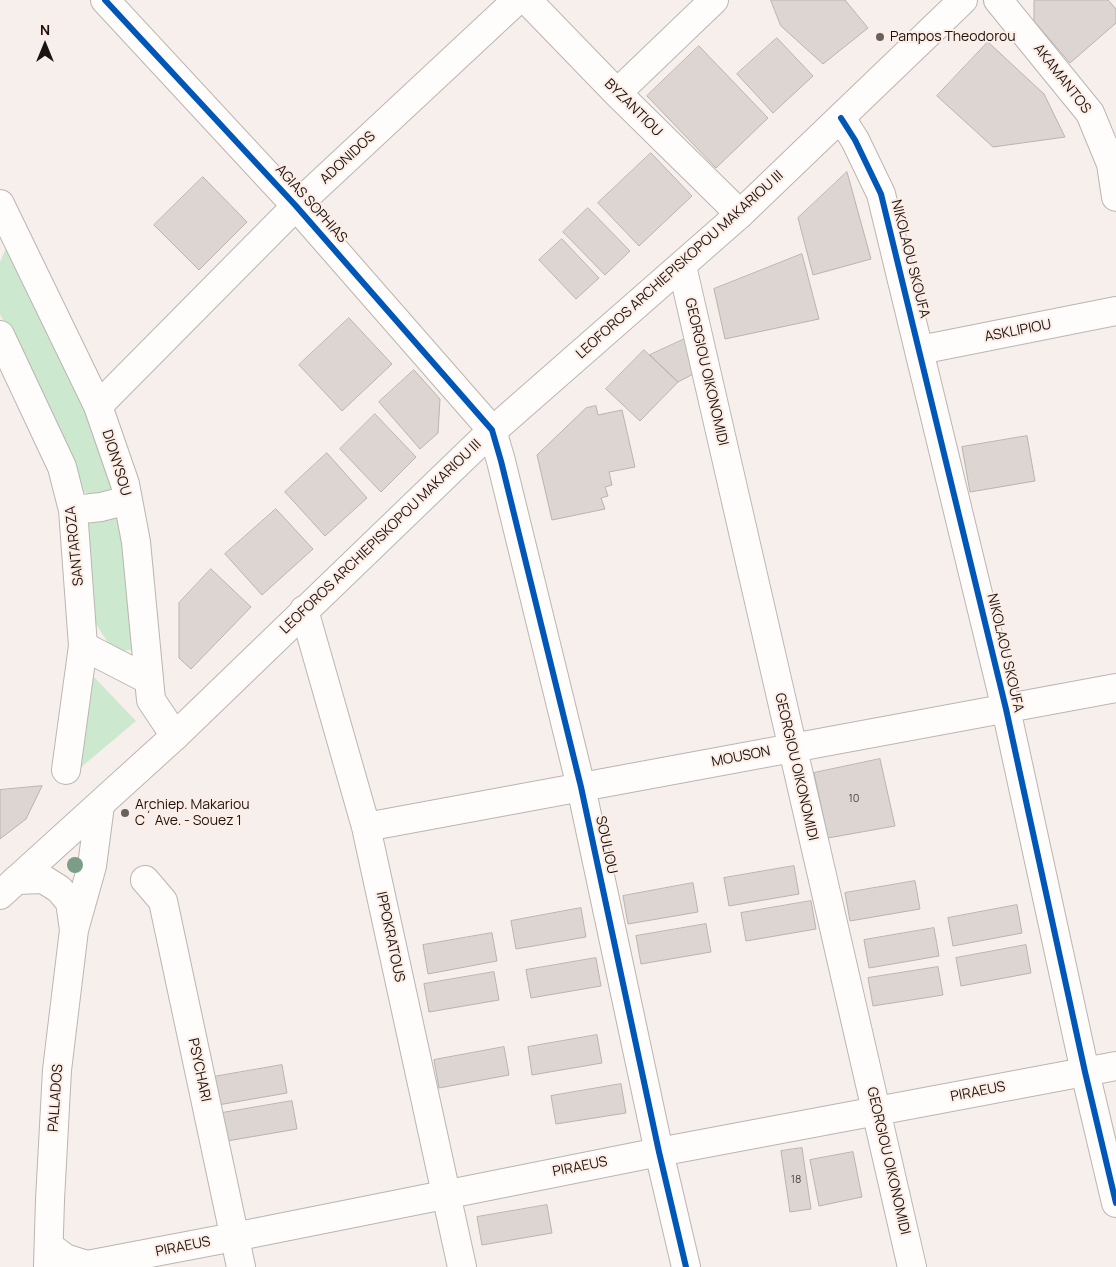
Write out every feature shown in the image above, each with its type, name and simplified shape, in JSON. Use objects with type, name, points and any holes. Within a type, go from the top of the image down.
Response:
[{"type":"street","name":"AGIAS SOPHIAS","points":[[105,0],[296,206],[492,430]]},
{"type":"street","name":"ADONIDOS","points":[[98,406],[296,206],[517,0]]},
{"type":"street","name":"BYZANTIOU","points":[[527,0],[617,93],[740,214]]},
{"type":"street","points":[[617,93],[714,0]]},
{"type":"street","name":"LEOFOROS ARCHIEPISKOPOU MAKARIOU III","points":[[8,887],[175,736],[492,430],[740,214],[963,0]]},
{"type":"street","name":"AKAMANTOS","points":[[998,0],[1090,112],[1113,162],[1116,197]]},
{"type":"street","name":"NIKOLAOU SKOUFA","points":[[841,118],[855,140],[881,194],[1006,709],[1085,1072],[1116,1203]]},
{"type":"street","name":"DIONYSOU","points":[[2,215],[98,406],[125,484],[136,542],[151,700],[175,736]]},
{"type":"street","name":"GEORGIOU OIKONOMIDI","points":[[682,266],[912,1267]]},
{"type":"street","name":"ASKLIPIOU","points":[[920,350],[1116,311]]},
{"type":"street","name":"SANTAROZA","points":[[0,335],[62,467],[73,510],[83,646],[66,770]]},
{"type":"street","name":"SOULIOU","points":[[492,430],[504,470],[580,787],[659,1152],[686,1267]]},
{"type":"street","points":[[73,510],[101,507],[128,500]]},
{"type":"street","name":"IPPOKRATOUS","points":[[304,610],[366,827],[462,1267]]},
{"type":"street","points":[[83,646],[148,679]]},
{"type":"street","name":"MOUSON","points":[[366,827],[1116,688]]},
{"type":"street","name":"PALLADOS","points":[[48,1257],[57,1070],[74,930],[92,866],[100,805]]},
{"type":"street","name":"PALLADOS","points":[[8,887],[43,879],[59,889],[70,902],[74,930]]},
{"type":"street","name":"PSYCHARI","points":[[145,880],[163,901],[241,1267]]},
{"type":"street","name":"PIRAEUS","points":[[48,1257],[65,1258],[87,1264],[109,1261],[446,1193],[1116,1066]]},
{"type":"green space","points":[[6,248],[17,255],[118,481],[113,493],[97,495],[80,491],[75,470],[0,314],[0,262]]},
{"type":"green space","points":[[101,515],[117,517],[128,542],[138,649],[114,652],[92,618],[87,521]]},
{"type":"green space","points":[[93,676],[136,721],[73,774]]},
{"type":"building","points":[[771,0],[845,0],[868,28],[823,64],[781,26]]},
{"type":"building","points":[[1035,0],[1108,0],[1116,9],[1116,23],[1070,63],[1034,21]]},
{"type":"building","points":[[777,38],[813,76],[773,113],[737,74]]},
{"type":"building","points":[[988,42],[1044,94],[1065,137],[993,147],[937,96]]},
{"type":"building","points":[[699,46],[768,118],[716,168],[647,96]]},
{"type":"building","points":[[651,153],[692,196],[639,246],[598,203]]},
{"type":"building","points":[[847,172],[871,259],[813,275],[798,218]]},
{"type":"building","points":[[203,177],[247,222],[199,270],[154,225]]},
{"type":"building","points":[[588,208],[630,251],[605,275],[563,232]]},
{"type":"building","points":[[562,239],[599,278],[576,299],[539,260]]},
{"type":"building","points":[[802,254],[819,319],[725,339],[714,289]]},
{"type":"building","points":[[349,318],[392,364],[342,411],[299,365]]},
{"type":"building","points":[[689,337],[699,371],[678,382],[650,355]]},
{"type":"building","points":[[644,350],[678,382],[640,421],[606,389]]},
{"type":"building","points":[[414,370],[440,399],[438,433],[420,449],[379,402]]},
{"type":"building","points":[[596,406],[598,415],[622,410],[635,467],[609,472],[612,485],[605,487],[608,496],[601,498],[605,509],[552,520],[537,455],[586,408]]},
{"type":"building","points":[[375,414],[416,457],[381,492],[340,449]]},
{"type":"building","points":[[1027,436],[1035,481],[970,492],[962,447]]},
{"type":"building","points":[[327,453],[367,498],[325,536],[285,492]]},
{"type":"building","points":[[276,509],[313,549],[262,595],[225,554]]},
{"type":"building","points":[[211,569],[251,607],[191,669],[179,658],[179,603]]},
{"type":"building","points":[[880,759],[895,826],[828,838],[814,773]]},
{"type":"building","points":[[42,786],[26,819],[0,839],[0,790]]},
{"type":"building","points":[[794,866],[799,894],[729,906],[724,878]]},
{"type":"building","points":[[915,881],[920,909],[850,921],[845,893]]},
{"type":"building","points":[[693,883],[698,912],[628,924],[623,896]]},
{"type":"building","points":[[811,901],[816,929],[746,941],[741,913]]},
{"type":"building","points":[[1017,905],[1022,933],[953,946],[948,918]]},
{"type":"building","points":[[581,908],[586,937],[516,949],[511,921]]},
{"type":"building","points":[[706,924],[711,952],[641,964],[636,936]]},
{"type":"building","points":[[934,928],[939,956],[869,968],[864,940]]},
{"type":"building","points":[[492,933],[497,961],[428,974],[423,945]]},
{"type":"building","points":[[1026,945],[1031,973],[961,986],[956,958]]},
{"type":"building","points":[[596,958],[601,986],[531,998],[526,970]]},
{"type":"building","points":[[938,967],[943,995],[873,1006],[868,978]]},
{"type":"building","points":[[494,972],[499,1000],[429,1012],[424,984]]},
{"type":"building","points":[[597,1035],[602,1063],[532,1075],[528,1047]]},
{"type":"building","points":[[504,1047],[509,1075],[439,1088],[434,1060]]},
{"type":"building","points":[[282,1065],[287,1093],[218,1105],[213,1077]]},
{"type":"building","points":[[621,1084],[626,1113],[556,1124],[551,1096]]},
{"type":"building","points":[[292,1101],[297,1129],[227,1141],[222,1113]]},
{"type":"building","points":[[802,1148],[811,1209],[790,1212],[781,1151]]},
{"type":"building","points":[[853,1152],[862,1197],[819,1206],[810,1160]]},
{"type":"building","points":[[547,1205],[552,1233],[482,1245],[477,1217]]},
{"type":"cycle path","points":[[105,0],[296,206],[492,430],[581,787],[659,1152],[686,1267]]},
{"type":"cycle path","points":[[841,118],[855,140],[881,194],[1006,709],[1085,1072],[1116,1203]]},
{"type":"place","name":"Pampos Theodorou","points":[[880,37]]},
{"type":"place","name":"Archiep. Makariou C´ Ave. - Souez 1","points":[[125,813]]}]
